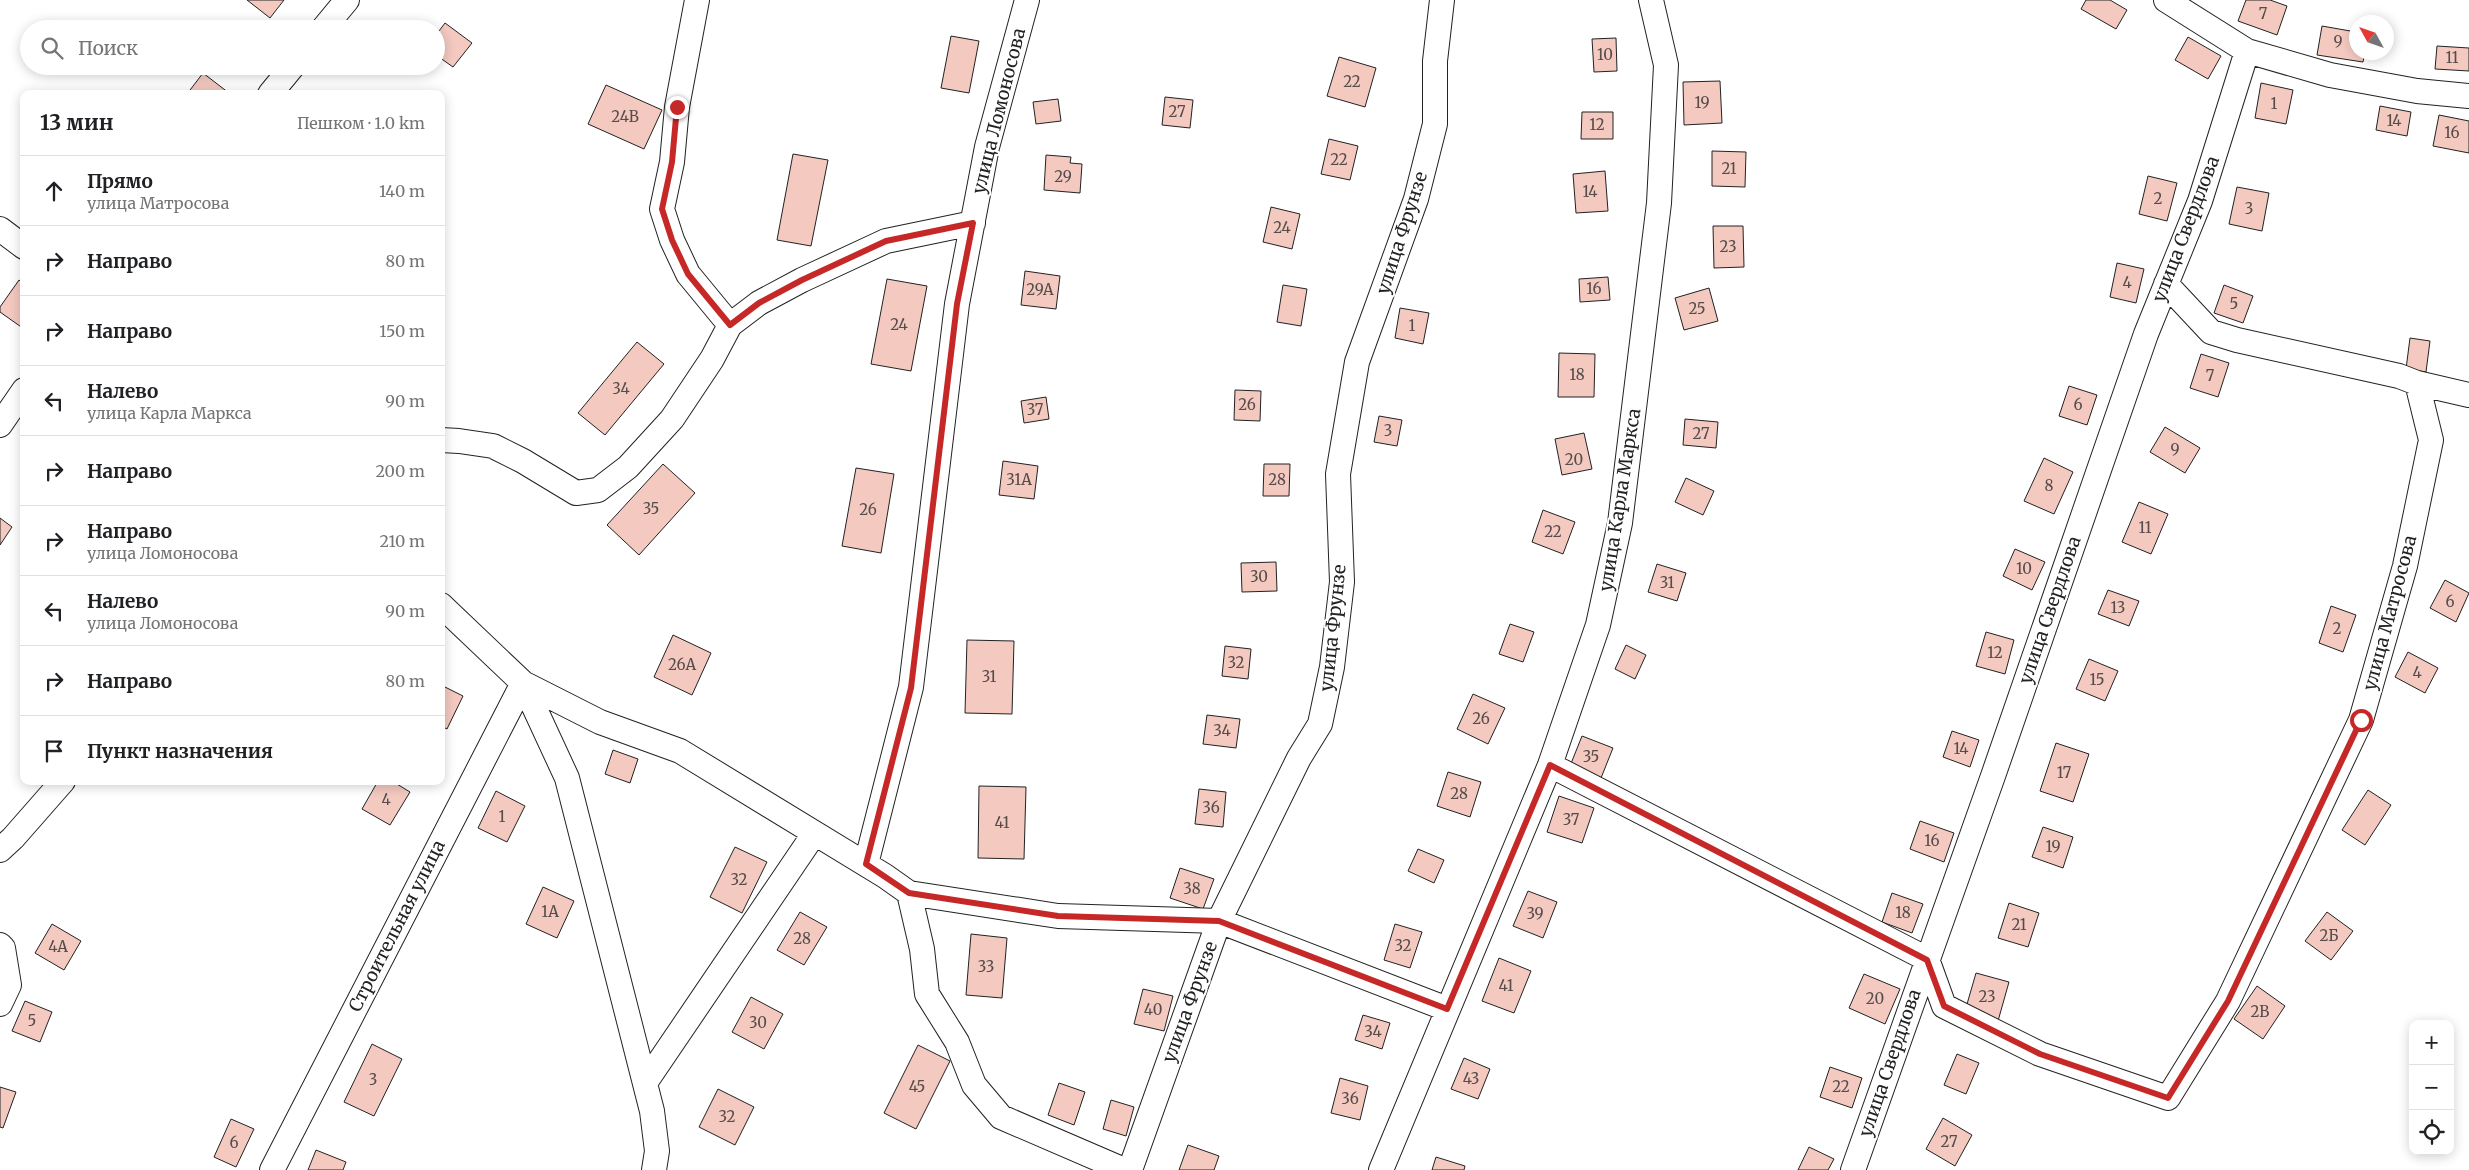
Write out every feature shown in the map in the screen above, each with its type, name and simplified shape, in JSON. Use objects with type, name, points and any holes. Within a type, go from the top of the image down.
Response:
[{"type":"street","points":[[330,20],[347,0]]},
{"type":"street","points":[[697,0],[677,107],[672,162],[662,209],[672,240],[688,274],[730,325]]},
{"type":"street","name":"улица Ломоносова","points":[[866,864],[911,688],[957,304],[987,147],[1027,0]]},
{"type":"street","name":"улица Фрунзе","points":[[1130,1170],[1219,921],[1299,758],[1320,724],[1332,667],[1342,582],[1338,474],[1357,362],[1416,199],[1435,124],[1434,61],[1442,0]]},
{"type":"street","name":"улица Карла Маркса","points":[[1381,1170],[1550,765],[1598,625],[1622,505],[1659,203],[1666,65],[1651,0]]},
{"type":"street","points":[[2166,0],[2247,51],[2330,74],[2417,91],[2469,96]]},
{"type":"street","name":"улица Свердлова","points":[[1853,1170],[1996,767],[2146,334],[2200,201],[2247,51]]},
{"type":"street","points":[[273,90],[286,75]]},
{"type":"street","points":[[445,440],[459,440],[493,446],[523,461],[576,493],[598,490],[628,468],[672,419],[712,359],[730,325],[759,303],[802,280],[886,241],[973,223]]},
{"type":"street","points":[[0,229],[20,244]]},
{"type":"street","points":[[2166,284],[2211,332],[2237,340],[2399,376],[2417,383],[2469,395]]},
{"type":"street","name":"улица Матросова","points":[[1927,960],[1944,1006],[2040,1054],[2168,1098],[2228,1001],[2361,720],[2405,566],[2431,440],[2417,383]]},
{"type":"street","points":[[0,425],[20,396]]},
{"type":"street","points":[[445,609],[522,683],[600,722],[680,750],[814,834],[866,864],[909,893],[1058,916],[1219,921],[1447,1009]]},
{"type":"street","points":[[522,683],[567,778],[652,1111],[657,1151],[654,1170]]},
{"type":"street","name":"Строительная улица","points":[[272,1170],[522,683]]},
{"type":"street","points":[[1550,765],[1927,960]]},
{"type":"street","points":[[0,850],[59,785]]},
{"type":"street","points":[[645,1083],[814,834]]},
{"type":"street","points":[[909,893],[922,949],[927,994],[957,1042],[974,1085],[1001,1117],[1124,1170]]},
{"type":"street","points":[[0,945],[3,948],[8,985],[0,1004]]},
{"type":"building","points":[[247,0],[284,0],[270,18]]},
{"type":"building","points":[[2086,0],[2110,0],[2127,10],[2116,29],[2081,9]]},
{"type":"building","points":[[2246,0],[2270,0],[2287,6],[2277,35],[2238,21]]},
{"type":"building","points":[[445,23],[472,43],[453,67],[445,61]]},
{"type":"building","points":[[2322,26],[2349,31],[2349,60],[2317,55]]},
{"type":"building","points":[[951,36],[979,41],[969,93],[941,88]]},
{"type":"building","points":[[2188,37],[2221,56],[2208,79],[2175,60]]},
{"type":"building","points":[[1616,38],[1617,71],[1594,72],[1592,39]]},
{"type":"building","points":[[2437,46],[2469,48],[2469,71],[2435,69]]},
{"type":"building","points":[[1339,57],[1376,68],[1365,107],[1327,96]]},
{"type":"building","points":[[201,75],[206,75],[225,90],[190,90]]},
{"type":"building","points":[[1720,81],[1722,123],[1684,125],[1683,82]]},
{"type":"building","points":[[2261,83],[2293,90],[2286,124],[2255,118]]},
{"type":"building","points":[[606,85],[662,110],[644,149],[588,124]]},
{"type":"building","points":[[1165,97],[1193,100],[1190,128],[1162,125]]},
{"type":"building","points":[[1058,99],[1061,121],[1036,124],[1033,102]]},
{"type":"building","points":[[2380,106],[2411,112],[2407,136],[2376,130]]},
{"type":"building","points":[[1582,112],[1613,112],[1613,139],[1581,139]]},
{"type":"building","points":[[2439,115],[2469,121],[2469,153],[2433,146]]},
{"type":"building","points":[[1329,139],[1358,146],[1350,180],[1321,174]]},
{"type":"building","points":[[1712,151],[1746,152],[1745,187],[1712,186]]},
{"type":"building","points":[[793,154],[828,160],[811,246],[777,240]]},
{"type":"building","points":[[1046,155],[1071,157],[1070,163],[1082,164],[1080,193],[1044,190]]},
{"type":"building","points":[[1605,171],[1608,211],[1576,213],[1573,174]]},
{"type":"building","points":[[2148,176],[2177,183],[2167,221],[2139,214]]},
{"type":"building","points":[[2237,187],[2269,193],[2262,231],[2229,224]]},
{"type":"building","points":[[1271,207],[1300,214],[1292,249],[1263,242]]},
{"type":"building","points":[[1713,226],[1743,226],[1744,267],[1714,268]]},
{"type":"building","points":[[2117,263],[2144,269],[2136,303],[2110,297]]},
{"type":"building","points":[[1025,271],[1060,276],[1056,309],[1021,305]]},
{"type":"building","points":[[1608,277],[1610,300],[1580,302],[1579,279]]},
{"type":"building","points":[[887,279],[927,286],[911,371],[871,364]]},
{"type":"building","points":[[19,280],[20,326],[0,312],[0,307]]},
{"type":"building","points":[[1283,285],[1307,289],[1301,326],[1277,322]]},
{"type":"building","points":[[2224,285],[2253,296],[2243,323],[2214,313]]},
{"type":"building","points":[[1709,288],[1718,321],[1684,330],[1675,298]]},
{"type":"building","points":[[1400,308],[1429,313],[1423,344],[1395,338]]},
{"type":"building","points":[[2410,338],[2430,341],[2426,372],[2406,369]]},
{"type":"building","points":[[637,342],[664,364],[605,435],[578,413]]},
{"type":"building","points":[[1559,353],[1595,354],[1594,397],[1558,397]]},
{"type":"building","points":[[2201,354],[2229,363],[2218,397],[2190,388]]},
{"type":"building","points":[[2069,386],[2097,395],[2087,425],[2059,416]]},
{"type":"building","points":[[1235,390],[1261,391],[1260,421],[1234,420]]},
{"type":"building","points":[[1046,397],[1049,419],[1024,423],[1021,401]]},
{"type":"building","points":[[1379,416],[1402,420],[1397,446],[1374,442]]},
{"type":"building","points":[[1685,419],[1718,422],[1716,448],[1683,445]]},
{"type":"building","points":[[2165,427],[2200,448],[2185,473],[2150,452]]},
{"type":"building","points":[[1584,433],[1592,469],[1562,475],[1555,439]]},
{"type":"building","points":[[2044,458],[2073,472],[2054,514],[2024,501]]},
{"type":"building","points":[[1003,461],[1038,466],[1034,499],[999,495]]},
{"type":"building","points":[[663,464],[695,493],[639,555],[607,525]]},
{"type":"building","points":[[1264,464],[1290,464],[1289,496],[1263,496]]},
{"type":"building","points":[[856,468],[894,474],[881,553],[842,546]]},
{"type":"building","points":[[1686,478],[1714,491],[1703,515],[1675,502]]},
{"type":"building","points":[[2139,502],[2168,514],[2151,554],[2122,542]]},
{"type":"building","points":[[1543,510],[1575,522],[1563,554],[1532,542]]},
{"type":"building","points":[[0,518],[12,527],[0,545]]},
{"type":"building","points":[[2015,549],[2045,562],[2032,590],[2003,576]]},
{"type":"building","points":[[1276,562],[1277,591],[1242,592],[1241,563]]},
{"type":"building","points":[[1657,564],[1686,573],[1677,601],[1648,592]]},
{"type":"building","points":[[2445,580],[2469,593],[2456,622],[2430,608]]},
{"type":"building","points":[[2108,590],[2139,601],[2129,626],[2098,614]]},
{"type":"building","points":[[2331,606],[2356,615],[2343,652],[2319,643]]},
{"type":"building","points":[[1510,624],[1534,632],[1523,662],[1499,654]]},
{"type":"building","points":[[1986,632],[2014,640],[2005,674],[1976,666]]},
{"type":"building","points":[[673,635],[711,653],[692,695],[654,677]]},
{"type":"building","points":[[967,640],[1014,641],[1012,714],[965,713]]},
{"type":"building","points":[[1626,645],[1646,655],[1635,679],[1615,669]]},
{"type":"building","points":[[1225,646],[1251,649],[1248,679],[1222,676]]},
{"type":"building","points":[[2408,652],[2438,668],[2425,693],[2395,677]]},
{"type":"building","points":[[2089,659],[2118,671],[2105,701],[2076,689]]},
{"type":"building","points":[[445,687],[463,696],[447,729],[445,728]]},
{"type":"building","points":[[1473,694],[1505,708],[1488,744],[1457,729]]},
{"type":"building","points":[[1207,715],[1240,719],[1236,748],[1203,744]]},
{"type":"building","points":[[1952,731],[1979,740],[1970,767],[1943,757]]},
{"type":"building","points":[[1582,736],[1613,748],[1601,778],[1570,766]]},
{"type":"building","points":[[2056,743],[2089,754],[2073,802],[2040,791]]},
{"type":"building","points":[[613,750],[638,759],[630,783],[605,774]]},
{"type":"building","points":[[1448,772],[1481,782],[1470,817],[1437,806]]},
{"type":"building","points":[[376,785],[399,785],[410,792],[390,825],[362,809]]},
{"type":"building","points":[[979,786],[1026,787],[1024,859],[978,858]]},
{"type":"building","points":[[1199,789],[1226,792],[1223,827],[1195,824]]},
{"type":"building","points":[[2368,790],[2391,805],[2365,845],[2342,830]]},
{"type":"building","points":[[496,791],[525,806],[507,842],[478,828]]},
{"type":"building","points":[[1559,796],[1594,808],[1582,843],[1547,832]]},
{"type":"building","points":[[1920,821],[1954,833],[1944,862],[1910,849]]},
{"type":"building","points":[[2043,827],[2073,837],[2063,868],[2032,857]]},
{"type":"building","points":[[735,847],[767,862],[742,913],[710,897]]},
{"type":"building","points":[[1418,849],[1444,860],[1434,883],[1408,871]]},
{"type":"building","points":[[1180,868],[1214,879],[1203,909],[1170,898]]},
{"type":"building","points":[[543,887],[574,901],[557,938],[526,924]]},
{"type":"building","points":[[1528,891],[1557,902],[1543,938],[1513,926]]},
{"type":"building","points":[[1892,893],[1923,904],[1912,933],[1882,922]]},
{"type":"building","points":[[2009,903],[2039,913],[2028,947],[1998,938]]},
{"type":"building","points":[[800,912],[827,927],[804,965],[777,950]]},
{"type":"building","points":[[2327,912],[2353,931],[2331,960],[2305,941]]},
{"type":"building","points":[[52,924],[81,941],[64,970],[35,953]]},
{"type":"building","points":[[1395,924],[1422,932],[1410,968],[1384,960]]},
{"type":"building","points":[[971,934],[1007,938],[1002,998],[966,995]]},
{"type":"building","points":[[1499,958],[1531,971],[1514,1013],[1482,1001]]},
{"type":"building","points":[[1976,973],[2009,982],[1998,1021],[1965,1011]]},
{"type":"building","points":[[1864,974],[1900,989],[1885,1024],[1849,1008]]},
{"type":"building","points":[[2257,986],[2285,1006],[2263,1039],[2234,1019]]},
{"type":"building","points":[[1143,989],[1173,996],[1164,1031],[1134,1024]]},
{"type":"building","points":[[751,997],[783,1014],[764,1049],[732,1032]]},
{"type":"building","points":[[25,1001],[52,1012],[40,1042],[12,1031]]},
{"type":"building","points":[[1363,1015],[1390,1023],[1382,1049],[1355,1040]]},
{"type":"building","points":[[372,1044],[402,1059],[374,1116],[344,1102]]},
{"type":"building","points":[[918,1045],[950,1061],[916,1129],[884,1113]]},
{"type":"building","points":[[1957,1054],[1979,1063],[1966,1094],[1944,1085]]},
{"type":"building","points":[[1464,1058],[1490,1069],[1478,1099],[1451,1089]]},
{"type":"building","points":[[1830,1067],[1862,1078],[1852,1108],[1820,1097]]},
{"type":"building","points":[[1340,1078],[1368,1086],[1360,1120],[1331,1113]]},
{"type":"building","points":[[1059,1083],[1085,1092],[1074,1125],[1048,1115]]},
{"type":"building","points":[[0,1087],[16,1092],[3,1128],[0,1127]]},
{"type":"building","points":[[718,1089],[754,1107],[735,1145],[699,1127]]},
{"type":"building","points":[[1111,1100],[1134,1107],[1126,1136],[1103,1129]]},
{"type":"building","points":[[1943,1118],[1972,1135],[1955,1166],[1926,1149]]},
{"type":"building","points":[[231,1119],[254,1129],[236,1167],[214,1157]]},
{"type":"building","points":[[1188,1145],[1219,1156],[1214,1170],[1179,1170]]},
{"type":"building","points":[[1809,1147],[1834,1159],[1828,1170],[1798,1170]]},
{"type":"building","points":[[316,1150],[346,1162],[343,1170],[308,1170]]},
{"type":"building","points":[[1436,1157],[1465,1166],[1464,1170],[1432,1170]]},
{"type":"route","points":[[677,107],[672,162],[662,209],[672,240],[688,274],[730,325],[759,303],[802,280],[886,241],[973,223],[957,304],[911,688],[866,864],[909,893],[1058,916],[1219,921],[1447,1009],[1550,765],[1927,960],[1944,1006],[2040,1054],[2168,1098],[2228,1001],[2361,720]]}]
